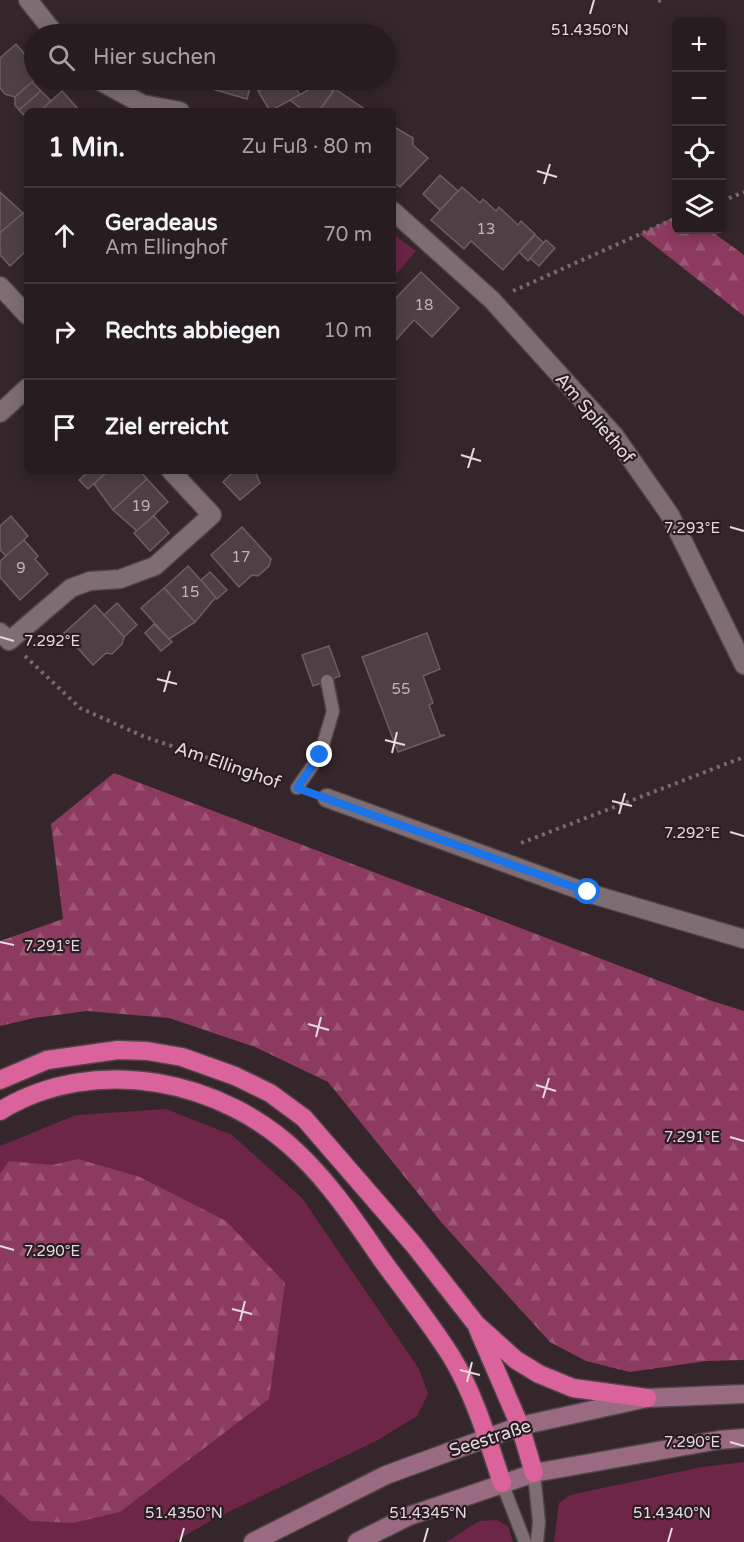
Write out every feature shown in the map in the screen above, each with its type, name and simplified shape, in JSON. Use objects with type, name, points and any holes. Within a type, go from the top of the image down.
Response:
[{"type":"highway","points":[[0,1080],[47,1060],[118,1050],[147,1051],[182,1057],[235,1076],[270,1093],[304,1118],[335,1152],[476,1323],[516,1360],[539,1374],[573,1388],[647,1398]]},
{"type":"highway","points":[[0,1111],[18,1100],[68,1085],[101,1079],[148,1080],[189,1089],[222,1102],[261,1122],[302,1156],[347,1209],[452,1358],[488,1437],[502,1483]]},
{"type":"highway","points":[[476,1323],[520,1426],[534,1473]]},
{"type":"main road","name":"Seestraße","points":[[253,1542],[386,1475],[520,1426],[647,1398],[744,1394]]},
{"type":"main road","points":[[357,1542],[409,1516],[534,1473],[719,1440],[744,1438]]},
{"type":"street","points":[[28,0],[47,24]]},
{"type":"street","points":[[116,90],[142,104],[164,108]]},
{"type":"street","name":"Am Spliethof","points":[[396,214],[492,300],[614,435],[670,515],[744,665]]},
{"type":"street","points":[[0,286],[24,312]]},
{"type":"street","points":[[0,413],[24,391]]},
{"type":"street","points":[[4,637],[71,588],[90,580],[120,579],[155,566],[212,515],[174,474]]},
{"type":"street","points":[[327,798],[588,892],[744,939]]},
{"type":"lane","points":[[297,788],[320,755],[333,711],[327,681]]},
{"type":"lane","points":[[534,1473],[539,1522],[537,1542]]},
{"type":"lane","points":[[502,1483],[525,1542]]},
{"type":"path","points":[[726,199],[744,192]]},
{"type":"path","points":[[492,300],[672,220]]},
{"type":"path","name":"Am Ellinghof","points":[[4,637],[80,708],[145,737],[297,788]]},
{"type":"path","points":[[487,856],[744,757]]},
{"type":"shaded area","points":[[396,236],[416,251],[396,274]]},
{"type":"shaded area","points":[[166,1109],[232,1135],[302,1198],[419,1369],[428,1394],[417,1416],[378,1440],[212,1520],[174,1542],[0,1542],[0,1146],[76,1115]]},
{"type":"shaded area","points":[[744,1462],[744,1542],[554,1542],[559,1503],[570,1495],[702,1467]]},
{"type":"shaded area","points":[[497,1520],[508,1526],[513,1542],[446,1542],[479,1521]]},
{"type":"green space","points":[[672,218],[672,234],[715,234],[744,255],[744,316],[640,234]]},
{"type":"green space","points":[[114,773],[712,1001],[744,1011],[744,1360],[706,1361],[630,1372],[586,1361],[550,1342],[442,1223],[328,1082],[255,1047],[169,1018],[87,1011],[34,1018],[0,1026],[0,941],[63,919],[51,824]]},
{"type":"green space","points":[[78,1159],[140,1177],[226,1221],[285,1283],[269,1399],[120,1512],[73,1523],[30,1521],[0,1494],[0,1174],[9,1161],[52,1165]]},
{"type":"building","points":[[16,44],[24,53],[24,89],[15,97],[5,94],[0,88],[0,58]]},
{"type":"building","points":[[24,89],[41,91],[19,110],[15,105],[15,97]]},
{"type":"building","points":[[216,90],[249,90],[247,99]]},
{"type":"building","points":[[297,90],[300,95],[276,108],[268,108],[258,91]]},
{"type":"building","points":[[308,90],[333,91],[321,108],[300,108],[290,100]]},
{"type":"building","points":[[336,90],[363,108],[321,108]]},
{"type":"building","points":[[41,91],[51,101],[43,108],[24,108],[24,115],[19,110]]},
{"type":"building","points":[[62,91],[77,108],[43,108]]},
{"type":"building","points":[[396,128],[413,138],[413,145],[428,158],[400,187],[396,184]]},
{"type":"building","points":[[440,175],[458,191],[440,210],[423,194]]},
{"type":"building","points":[[462,187],[480,203],[483,199],[496,211],[499,207],[518,225],[521,221],[535,234],[503,270],[471,241],[464,249],[431,220]]},
{"type":"building","points":[[0,192],[23,213],[0,233]]},
{"type":"building","points":[[24,214],[24,253],[10,266],[0,255],[0,233]]},
{"type":"building","points":[[535,235],[544,243],[528,261],[519,252]]},
{"type":"building","points":[[546,240],[555,248],[539,266],[530,258]]},
{"type":"building","points":[[421,272],[459,308],[432,337],[414,320],[396,340],[396,298]]},
{"type":"building","points":[[86,474],[105,474],[88,489],[79,480]]},
{"type":"building","points":[[105,474],[143,474],[147,479],[113,510],[94,484]]},
{"type":"building","points":[[231,474],[256,474],[260,483],[240,500],[223,482]]},
{"type":"building","points":[[147,479],[168,502],[137,531],[113,510]]},
{"type":"building","points":[[11,516],[28,536],[6,556],[0,550],[0,526]]},
{"type":"building","points":[[154,516],[169,533],[150,551],[134,533]]},
{"type":"building","points":[[242,527],[271,559],[269,566],[258,576],[252,575],[239,587],[211,555]]},
{"type":"building","points":[[24,540],[38,556],[35,559],[48,574],[20,600],[0,577],[0,561]]},
{"type":"building","points":[[188,566],[216,597],[195,622],[164,588]]},
{"type":"building","points":[[210,572],[227,590],[217,599],[201,580]]},
{"type":"building","points":[[164,588],[195,622],[169,639],[141,608]]},
{"type":"building","points":[[117,603],[137,625],[124,637],[104,615]]},
{"type":"building","points":[[95,605],[124,637],[122,644],[112,654],[106,653],[93,665],[64,633]]},
{"type":"building","points":[[154,624],[172,642],[161,651],[145,633]]},
{"type":"building","points":[[427,633],[440,669],[423,676],[433,703],[429,705],[440,735],[445,735],[398,752],[362,657]]},
{"type":"building","points":[[329,646],[340,676],[313,686],[302,655]]},
{"type":"route","points":[[320,755],[297,788],[588,892]]}]
